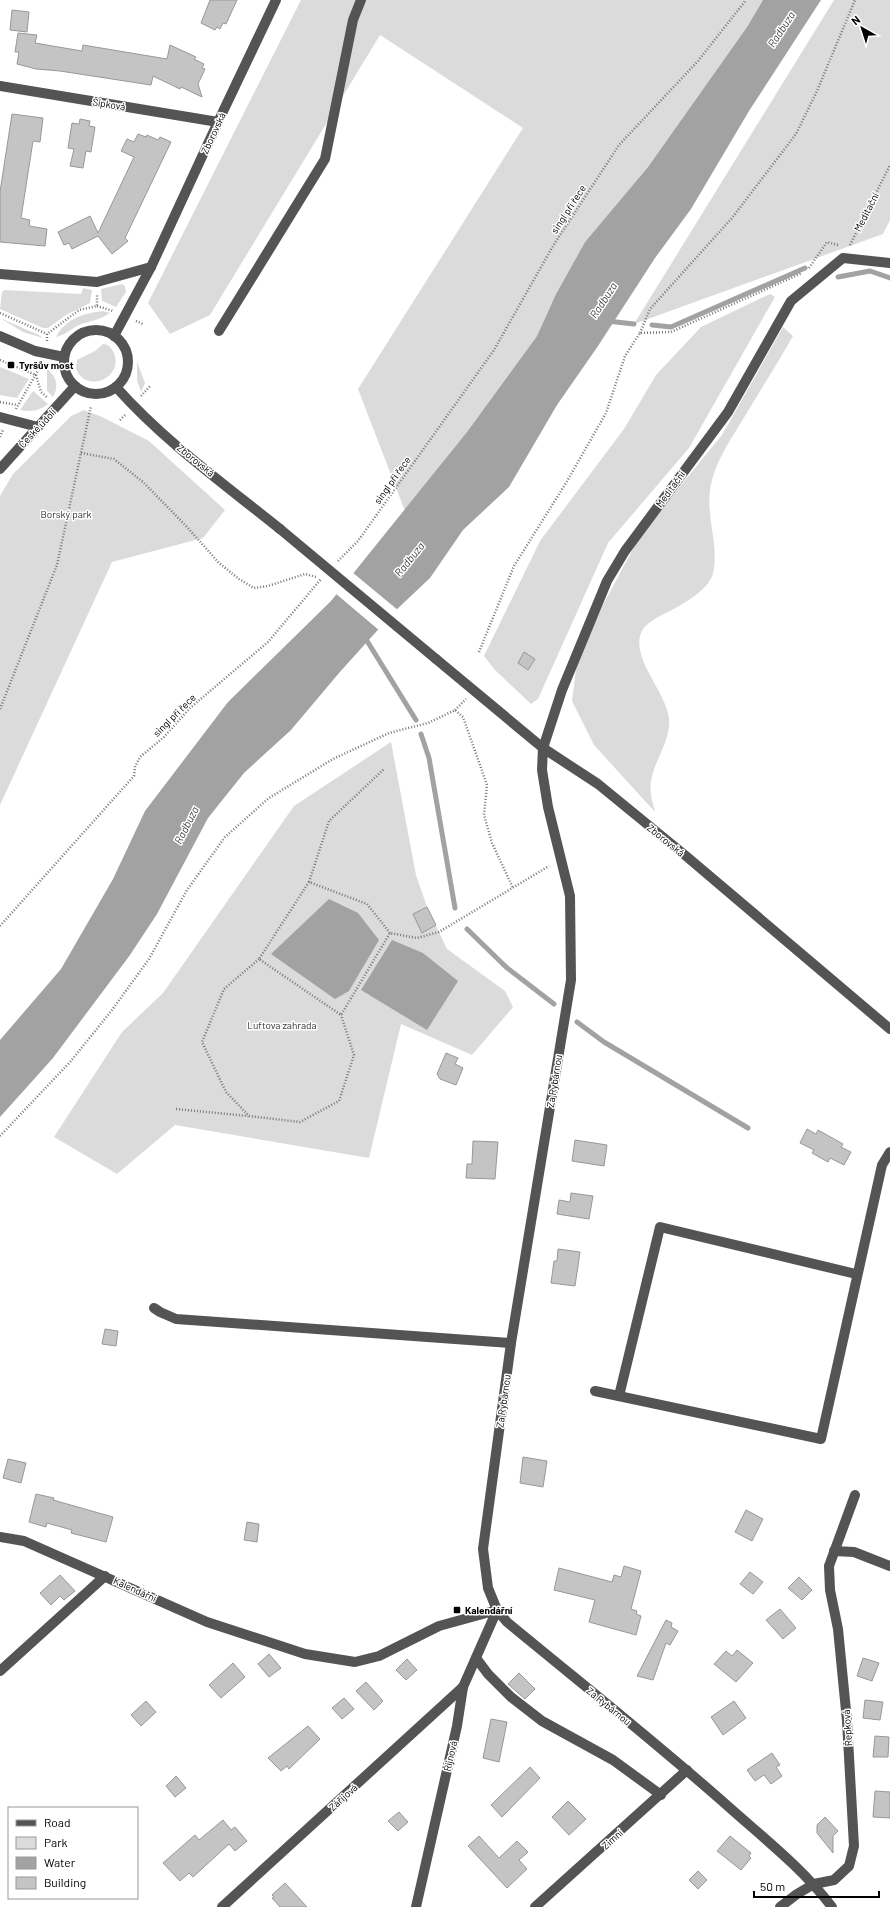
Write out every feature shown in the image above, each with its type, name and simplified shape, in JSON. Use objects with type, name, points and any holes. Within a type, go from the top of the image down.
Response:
[{"type":"street","name":"Zborovská","points":[[114,336],[152,267],[218,122],[276,0]]},
{"type":"street","points":[[219,331],[325,159],[353,20],[361,0]]},
{"type":"street","name":"Šípková","points":[[0,86],[218,122]]},
{"type":"street","points":[[843,258],[890,263]]},
{"type":"street","name":"Meditační","points":[[543,748],[562,690],[607,581],[624,551],[728,412],[791,301],[843,258]]},
{"type":"street","points":[[0,274],[97,282],[152,267]]},
{"type":"street","points":[[99,331],[114,336],[125,348],[128,363],[124,378],[116,388],[106,393],[95,394],[84,392],[75,386],[66,373],[64,357],[69,346],[74,340],[84,333],[99,331]]},
{"type":"street","points":[[0,336],[24,347],[47,354],[64,357]]},
{"type":"street","name":"České údolí","points":[[0,469],[4,459],[38,427],[75,386]]},
{"type":"street","name":"Zborovská","points":[[116,388],[164,434],[543,748],[598,784],[686,856],[890,1029]]},
{"type":"street","points":[[5,419],[38,427]]},
{"type":"street","name":"Za Rybárnou","points":[[543,748],[542,770],[547,800],[570,896],[571,980],[511,1344],[483,1549],[488,1588],[497,1610],[507,1622],[687,1770],[814,1884],[832,1907]]},
{"type":"street","points":[[595,1391],[821,1439],[856,1274],[882,1165],[890,1152]]},
{"type":"street","points":[[619,1396],[660,1228],[856,1274]]},
{"type":"street","points":[[154,1308],[176,1319],[511,1344]]},
{"type":"street","name":"Řepková","points":[[780,1907],[797,1894],[814,1884],[834,1880],[849,1866],[854,1846],[847,1721],[838,1629],[830,1590],[829,1566],[854,1495]]},
{"type":"street","name":"Kalendářní","points":[[0,1538],[24,1541],[207,1622],[305,1654],[355,1662],[379,1656],[439,1626],[497,1610]]},
{"type":"street","points":[[834,1551],[854,1552],[890,1566]]},
{"type":"street","points":[[0,1671],[105,1576]]},
{"type":"street","name":"Říjnová","points":[[416,1907],[457,1726],[464,1687],[497,1610]]},
{"type":"street","points":[[476,1658],[499,1686],[542,1721],[613,1760],[661,1796]]},
{"type":"street","name":"Zářijová","points":[[222,1907],[464,1687]]},
{"type":"street","name":"Zimní","points":[[536,1907],[661,1796],[687,1770]]},
{"type":"path","name":"singl při řece","points":[[337,562],[358,541],[494,350],[553,246],[619,145],[698,61],[746,0]]},
{"type":"path","points":[[479,652],[514,566],[566,482],[606,413],[625,356],[640,333],[650,309],[732,218],[796,134],[817,91],[855,0]]},
{"type":"path","name":"Meditační","points":[[843,258],[890,165]]},
{"type":"path","points":[[640,333],[671,332],[806,271],[827,242],[848,248]]},
{"type":"path","points":[[47,334],[79,310],[97,306],[97,282]]},
{"type":"path","points":[[0,313],[47,334]]},
{"type":"path","points":[[0,437],[5,419],[18,405],[47,354],[47,334]]},
{"type":"path","points":[[0,360],[36,375]]},
{"type":"path","points":[[36,375],[41,392],[57,406]]},
{"type":"path","points":[[0,402],[18,405]]},
{"type":"path","points":[[0,710],[57,565],[91,406]]},
{"type":"path","name":"singl při řece","points":[[0,926],[134,776],[140,757],[164,737],[190,708],[268,642],[321,578],[305,574],[268,586],[254,588],[239,580],[219,564],[188,528],[143,482],[114,459],[81,453]]},
{"type":"path","points":[[0,1136],[71,1061],[112,1010],[149,959],[187,890],[225,837],[269,798],[333,759],[388,733],[428,723],[455,710],[466,699]]},
{"type":"path","points":[[455,710],[463,717],[487,785],[484,815],[492,843],[513,888]]},
{"type":"path","points":[[249,1116],[226,1092],[202,1042],[224,989],[259,959],[309,882],[330,821],[384,769]]},
{"type":"path","points":[[309,882],[367,904],[390,933],[417,938],[439,932],[561,859]]},
{"type":"path","points":[[341,1015],[390,933]]},
{"type":"path","points":[[176,1109],[300,1122],[339,1101],[354,1055],[341,1015],[259,959]]},
{"type":"green space","points":[[301,0],[763,0],[747,27],[648,167],[585,242],[556,294],[537,336],[467,432],[405,511],[358,389],[523,128],[380,35],[210,315],[170,334],[148,303]]},
{"type":"green space","points":[[834,0],[890,0],[890,220],[883,234],[634,324]]},
{"type":"green space","points":[[122,284],[125,286],[126,292],[116,307],[102,301],[101,289]]},
{"type":"green space","points":[[83,288],[92,290],[90,303],[66,315],[48,328],[43,328],[0,309],[2,292],[5,290],[81,294]]},
{"type":"green space","points":[[770,294],[775,297],[689,448],[608,543],[538,699],[531,704],[494,669],[484,656],[540,541],[624,429],[656,375],[701,327]]},
{"type":"green space","points":[[103,311],[110,313],[99,319],[79,325],[56,337],[64,326],[70,321],[82,315]]},
{"type":"green space","points":[[0,318],[39,335],[43,338],[23,332]]},
{"type":"green space","points":[[783,327],[793,336],[726,447],[712,480],[709,504],[715,550],[715,562],[711,579],[695,596],[648,624],[643,629],[639,639],[640,650],[644,662],[667,708],[669,719],[669,729],[652,775],[651,796],[655,812],[594,745],[572,701],[577,662],[603,605],[641,534],[722,435]]},
{"type":"green space","points":[[103,344],[110,347],[114,353],[116,362],[114,370],[109,376],[102,380],[95,382],[88,381],[81,377],[76,369],[77,360],[95,351]]},
{"type":"green space","points":[[137,362],[145,383],[141,392],[137,380]]},
{"type":"green space","points":[[0,367],[29,379],[17,398],[0,395]]},
{"type":"green space","points":[[47,369],[53,375],[56,382],[56,389],[53,397],[47,391]]},
{"type":"green space","points":[[33,391],[48,404],[35,410],[20,410]]},
{"type":"green space","name":"Borský park","points":[[84,410],[102,417],[149,441],[225,510],[203,538],[112,562],[0,805],[0,496],[13,474],[71,416]]},
{"type":"green space","name":"Luftova zahrada","points":[[391,742],[416,875],[427,907],[447,949],[505,991],[513,1007],[472,1055],[401,1024],[369,1158],[175,1125],[117,1174],[54,1137],[122,1032],[163,993],[294,806]]},
{"type":"water","name":"Radbuza","points":[[763,0],[821,0],[749,111],[691,209],[655,258],[598,346],[557,405],[509,487],[463,530],[430,578],[394,612],[339,673],[291,730],[244,773],[208,818],[157,914],[130,955],[53,1058],[0,1117],[0,1040],[61,969],[113,879],[145,811],[228,702],[331,601],[467,432],[537,336],[556,294],[585,242],[648,167],[747,27]]},
{"type":"water","points":[[329,899],[358,913],[379,940],[349,991],[335,999],[271,954]]},
{"type":"water","points":[[392,940],[423,953],[458,981],[427,1030],[361,990]]},
{"type":"pier","points":[[352,572],[399,611],[380,631],[335,593]]},
{"type":"building","points":[[210,0],[237,0],[226,24],[223,23],[220,29],[217,27],[215,30],[201,23]]},
{"type":"building","points":[[12,10],[29,12],[27,32],[10,30]]},
{"type":"building","points":[[18,33],[37,35],[35,43],[82,51],[83,45],[167,59],[170,45],[196,57],[194,59],[204,64],[202,68],[205,69],[198,84],[202,97],[181,87],[180,89],[153,76],[151,85],[60,71],[36,69],[17,64],[19,52],[15,52]]},
{"type":"building","points":[[12,114],[43,118],[40,142],[33,141],[21,218],[30,220],[29,226],[47,229],[45,246],[0,242],[0,192]]},
{"type":"building","points":[[80,119],[90,121],[89,126],[95,127],[91,152],[86,151],[83,168],[70,166],[74,149],[68,148],[72,123],[79,124]]},
{"type":"building","points":[[138,134],[146,137],[147,135],[158,140],[160,137],[171,142],[125,238],[128,241],[112,254],[98,236],[72,249],[69,243],[64,245],[58,232],[90,216],[98,233],[134,157],[121,151],[127,139],[134,142]]},
{"type":"building","points":[[524,652],[535,659],[528,670],[518,663]]},
{"type":"building","points":[[427,907],[436,925],[422,933],[413,914]]},
{"type":"building","points":[[446,1053],[458,1058],[455,1064],[463,1068],[456,1085],[440,1079],[437,1074]]},
{"type":"building","points":[[807,1129],[816,1134],[818,1130],[843,1144],[841,1147],[851,1152],[844,1165],[830,1158],[828,1162],[812,1153],[814,1150],[800,1143]]},
{"type":"building","points":[[575,1140],[607,1145],[604,1166],[572,1161]]},
{"type":"building","points":[[473,1141],[498,1142],[495,1179],[466,1178],[467,1164],[472,1164]]},
{"type":"building","points":[[571,1193],[593,1196],[589,1219],[557,1214],[559,1200],[570,1202]]},
{"type":"building","points":[[558,1249],[580,1252],[575,1286],[551,1283],[554,1261],[557,1261]]},
{"type":"building","points":[[105,1329],[118,1331],[116,1346],[102,1344]]},
{"type":"building","points":[[523,1457],[547,1461],[543,1487],[520,1483]]},
{"type":"building","points":[[8,1459],[26,1463],[21,1483],[3,1478]]},
{"type":"building","points":[[36,1494],[54,1498],[53,1500],[113,1517],[106,1542],[71,1533],[72,1530],[47,1523],[46,1527],[29,1522]]},
{"type":"building","points":[[746,1510],[763,1519],[752,1541],[735,1532]]},
{"type":"building","points":[[247,1522],[259,1524],[257,1542],[244,1540]]},
{"type":"building","points":[[624,1566],[641,1571],[631,1609],[637,1611],[636,1614],[641,1616],[636,1635],[589,1622],[595,1600],[554,1590],[559,1568],[612,1582],[614,1575],[621,1577]]},
{"type":"building","points":[[750,1572],[763,1582],[753,1594],[740,1584]]},
{"type":"building","points":[[60,1575],[75,1591],[64,1600],[60,1596],[51,1605],[40,1593]]},
{"type":"building","points":[[799,1577],[812,1590],[802,1600],[788,1588]]},
{"type":"building","points":[[780,1609],[796,1628],[783,1639],[766,1620]]},
{"type":"building","points":[[666,1620],[672,1623],[671,1627],[678,1631],[670,1645],[666,1643],[653,1680],[637,1676]]},
{"type":"building","points":[[737,1650],[753,1663],[736,1682],[714,1664],[726,1651],[732,1656]]},
{"type":"building","points":[[269,1654],[281,1668],[269,1677],[258,1664]]},
{"type":"building","points":[[863,1658],[879,1663],[872,1681],[857,1676]]},
{"type":"building","points":[[407,1659],[417,1670],[406,1680],[396,1670]]},
{"type":"building","points":[[233,1663],[245,1677],[221,1698],[209,1685]]},
{"type":"building","points":[[519,1673],[535,1689],[525,1699],[508,1684]]},
{"type":"building","points":[[366,1682],[383,1701],[374,1710],[356,1691]]},
{"type":"building","points":[[344,1698],[354,1709],[342,1719],[332,1708]]},
{"type":"building","points":[[865,1700],[883,1702],[880,1720],[863,1718]]},
{"type":"building","points":[[146,1701],[156,1712],[141,1726],[131,1715]]},
{"type":"building","points":[[734,1701],[746,1718],[723,1735],[711,1717]]},
{"type":"building","points":[[491,1719],[507,1722],[499,1762],[483,1758]]},
{"type":"building","points":[[308,1726],[320,1739],[289,1769],[287,1766],[281,1771],[268,1758]]},
{"type":"building","points":[[875,1736],[889,1737],[888,1757],[873,1757]]},
{"type":"building","points":[[772,1753],[780,1765],[776,1767],[782,1776],[771,1784],[764,1775],[755,1781],[747,1770]]},
{"type":"building","points":[[530,1767],[540,1778],[502,1817],[491,1805]]},
{"type":"building","points":[[176,1776],[186,1788],[175,1797],[166,1786]]},
{"type":"building","points":[[875,1791],[890,1792],[890,1818],[873,1817]]},
{"type":"building","points":[[568,1801],[586,1819],[569,1835],[552,1817]]},
{"type":"building","points":[[399,1812],[408,1822],[398,1831],[388,1821]]},
{"type":"building","points":[[825,1817],[838,1831],[833,1836],[833,1853],[817,1833],[817,1825]]},
{"type":"building","points":[[223,1820],[231,1830],[235,1827],[247,1841],[235,1851],[229,1844],[193,1877],[189,1873],[180,1881],[163,1863],[195,1835],[199,1840]]},
{"type":"building","points":[[479,1836],[499,1858],[517,1841],[528,1852],[519,1860],[527,1869],[507,1888],[468,1846]]},
{"type":"building","points":[[730,1836],[751,1853],[749,1856],[751,1858],[741,1870],[717,1851]]},
{"type":"building","points":[[698,1871],[707,1880],[698,1889],[689,1880]]},
{"type":"building","points":[[285,1883],[307,1907],[280,1907],[272,1898],[274,1897],[272,1895]]},
{"type":"waterway","points":[[652,325],[671,327],[805,268]]},
{"type":"waterway","points":[[838,277],[870,271],[890,278]]},
{"type":"waterway","points":[[607,321],[634,324]]},
{"type":"waterway","points":[[364,636],[416,720]]},
{"type":"waterway","points":[[421,734],[429,758],[455,908]]},
{"type":"waterway","points":[[467,929],[506,967],[554,1004]]},
{"type":"waterway","points":[[577,1022],[604,1042],[748,1128]]},
{"type":"place","name":"Tyršův most","points":[[11,365]]},
{"type":"place","name":"Kalendářní","points":[[457,1610]]}]
